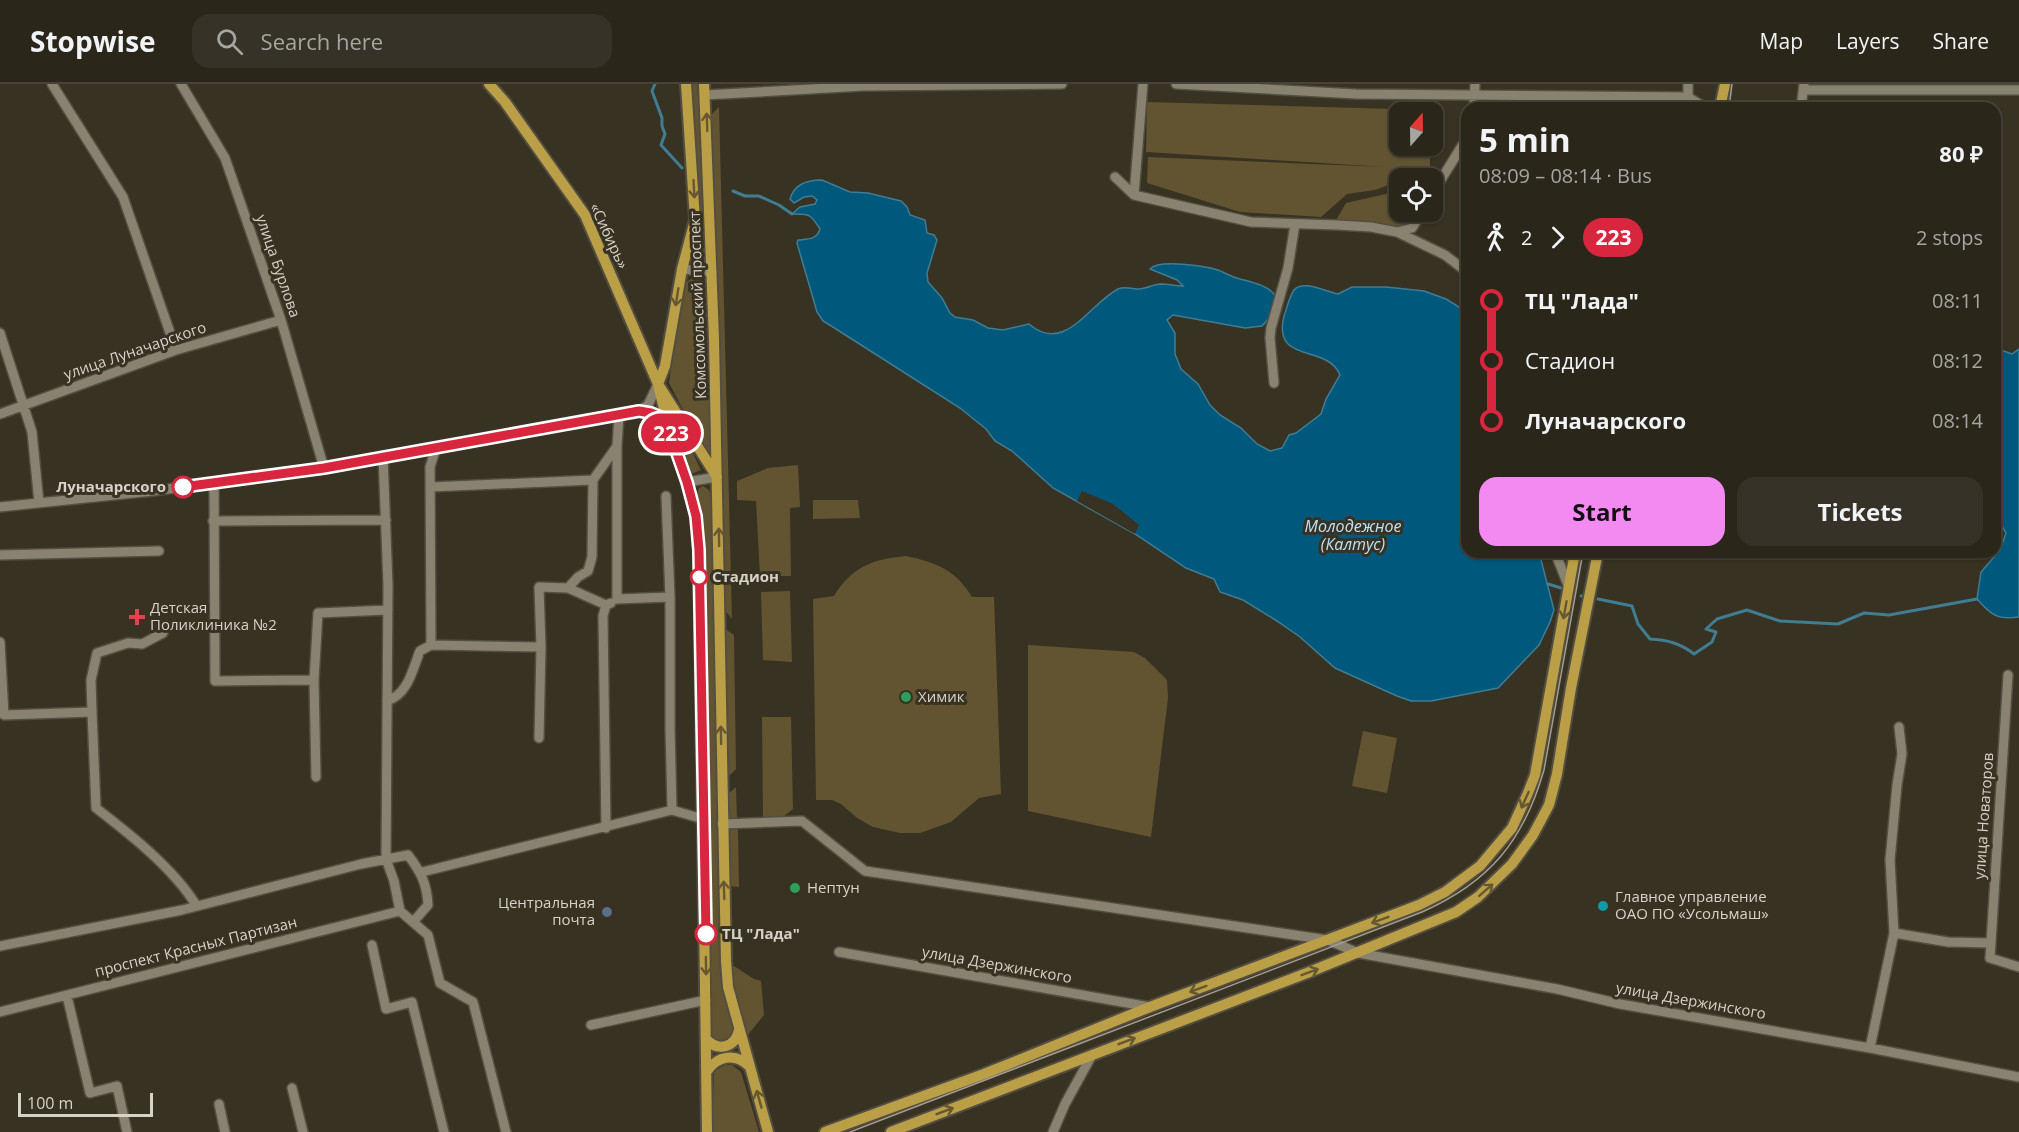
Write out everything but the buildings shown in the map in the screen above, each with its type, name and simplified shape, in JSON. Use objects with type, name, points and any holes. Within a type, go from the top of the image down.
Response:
[{"type":"main road","name":"«Сибирь»","points":[[489,84],[505,102],[585,215],[658,384],[717,477]]},
{"type":"main road","name":"Комсомольский проспект","points":[[658,384],[665,366],[682,269],[695,220],[686,84]]},
{"type":"main road","points":[[1721,102],[1725,84]]},
{"type":"main road","name":"Комсомольский проспект","points":[[705,89],[712,272],[722,824],[728,987],[768,1132]]},
{"type":"main road","name":"«Сибирь»","points":[[658,384],[665,419],[687,482]]},
{"type":"main road","points":[[687,482],[696,516],[699,550],[707,1132]]},
{"type":"main road","points":[[825,1132],[984,1074],[1150,1007],[1419,905],[1444,892],[1480,866],[1512,828],[1534,775],[1574,558]]},
{"type":"main road","points":[[891,1132],[1358,953],[1456,912],[1478,897],[1496,881],[1533,835],[1549,805],[1557,774],[1571,687],[1597,558]]},
{"type":"main road","points":[[706,1039],[716,1046],[724,1047],[733,1043],[739,1030]]},
{"type":"main road","points":[[707,1071],[715,1062],[725,1058],[741,1060],[749,1066]]},
{"type":"street","points":[[52,84],[123,197],[176,350]]},
{"type":"street","name":"улица Бурлова","points":[[181,84],[225,158],[281,320],[324,468]]},
{"type":"street","points":[[705,89],[1062,84]]},
{"type":"street","points":[[1134,195],[1143,84]]},
{"type":"street","points":[[1176,84],[1356,89],[1475,96],[1688,97],[1696,102]]},
{"type":"street","points":[[1474,102],[1475,84]]},
{"type":"street","points":[[1514,96],[1517,84]]},
{"type":"street","points":[[1688,84],[1688,97]]},
{"type":"street","points":[[1802,102],[1804,87],[1936,87],[2019,90]]},
{"type":"street","points":[[1443,182],[1461,149]]},
{"type":"street","points":[[1115,177],[1134,195],[1251,222],[1371,227],[1397,231],[1445,255],[1461,267]]},
{"type":"street","points":[[1397,231],[1412,228],[1416,222]]},
{"type":"street","points":[[1274,383],[1270,328],[1288,268],[1295,224]]},
{"type":"street","points":[[682,269],[712,272]]},
{"type":"street","name":"улица Луначарского","points":[[0,414],[176,350],[281,320]]},
{"type":"street","points":[[0,333],[32,432],[39,503]]},
{"type":"street","points":[[639,411],[648,405],[658,384]]},
{"type":"street","points":[[0,507],[324,468],[639,411],[665,419]]},
{"type":"street","points":[[617,599],[619,415]]},
{"type":"street","points":[[568,588],[578,577],[588,571],[592,557],[592,480],[617,446]]},
{"type":"street","points":[[431,645],[430,467],[436,447]]},
{"type":"street","points":[[383,456],[388,610],[386,859],[394,881],[400,911],[428,935],[440,983],[473,1002],[506,1132]]},
{"type":"street","points":[[687,482],[717,477]]},
{"type":"street","points":[[430,487],[592,480]]},
{"type":"street","points":[[214,482],[215,681],[314,680]]},
{"type":"street","points":[[666,496],[670,597],[672,810]]},
{"type":"street","points":[[213,520],[386,520]]},
{"type":"street","points":[[0,555],[159,551]]},
{"type":"street","points":[[1558,558],[1568,585]]},
{"type":"street","points":[[539,738],[541,647],[539,588],[568,588],[606,605]]},
{"type":"street","points":[[606,828],[603,616],[606,605],[617,599],[670,597]]},
{"type":"street","points":[[316,777],[314,680],[318,613],[388,610]]},
{"type":"street","points":[[163,633],[142,644],[128,643],[97,653],[91,680],[96,808],[141,845],[187,891],[196,905]]},
{"type":"street","points":[[0,642],[2,715],[92,712]]},
{"type":"street","points":[[387,702],[398,698],[409,680],[420,651],[431,645],[541,647]]},
{"type":"street","name":"улица Новаторов","points":[[2008,675],[1990,958],[2019,967]]},
{"type":"street","points":[[1870,1048],[1894,933],[1890,860],[1902,754],[1899,727]]},
{"type":"street","points":[[422,873],[672,810],[703,819]]},
{"type":"street","name":"улица Дзержинского","points":[[722,824],[802,821],[866,871],[1328,940],[1358,953],[1557,989],[1620,1004],[2019,1077]]},
{"type":"street","points":[[0,946],[183,910],[408,855],[422,873],[428,890],[428,905],[413,922]]},
{"type":"street","name":"проспект Красных Партизан","points":[[0,1012],[400,911]]},
{"type":"street","points":[[1894,933],[1948,942],[1991,943]]},
{"type":"street","points":[[372,945],[386,1009],[412,1002],[444,1132]]},
{"type":"street","name":"улица Дзержинского","points":[[839,952],[1150,1007]]},
{"type":"street","points":[[67,996],[90,1093],[117,1086],[127,1132]]},
{"type":"street","points":[[591,1025],[706,1000]]},
{"type":"street","points":[[1053,1132],[1065,1104],[1092,1055]]},
{"type":"street","points":[[292,1088],[303,1132]]},
{"type":"street","points":[[219,1104],[225,1132]]},
{"type":"shaded area","points":[[691,84],[697,84],[707,254],[704,259],[696,260],[691,256]]},
{"type":"shaded area","points":[[1147,102],[1389,109],[1389,156],[1430,156],[1430,168],[1389,168],[1389,185],[1375,190],[1347,194],[1321,217],[1240,212],[1147,183],[1148,157],[1385,167],[1146,152]]},
{"type":"shaded area","points":[[719,107],[732,619],[723,608],[721,445],[711,128],[712,114]]},
{"type":"shaded area","points":[[1389,193],[1389,222],[1410,222],[1396,231],[1335,222],[1346,203]]},
{"type":"shaded area","points":[[691,279],[701,280],[707,288],[710,455],[706,453],[669,383],[683,284]]},
{"type":"shaded area","points":[[671,409],[701,470],[689,475],[668,410]]},
{"type":"shaded area","points":[[798,465],[800,507],[790,508],[791,576],[760,576],[756,501],[737,500],[737,481],[768,468]]},
{"type":"shaded area","points":[[703,486],[709,490],[712,503],[719,957],[724,995],[734,1033],[732,1038],[720,1044],[711,1037],[696,496],[699,488]]},
{"type":"shaded area","points":[[813,500],[858,500],[860,518],[813,519]]},
{"type":"shaded area","name":"Химик","points":[[906,556],[927,561],[944,569],[966,587],[972,597],[994,597],[1001,794],[979,798],[951,822],[920,833],[900,833],[873,827],[857,818],[841,804],[832,800],[816,800],[813,599],[834,596],[848,578],[864,566],[883,559]]},
{"type":"shaded area","points":[[790,591],[792,662],[763,660],[761,592]]},
{"type":"shaded area","points":[[724,628],[734,635],[736,769],[726,779]]},
{"type":"shaded area","points":[[1028,645],[1134,652],[1145,658],[1167,680],[1168,698],[1151,837],[1028,811]]},
{"type":"shaded area","points":[[762,717],[791,717],[793,809],[783,817],[763,817]]},
{"type":"shaded area","points":[[1363,731],[1397,738],[1387,793],[1352,786]]},
{"type":"shaded area","points":[[736,787],[737,820],[732,820],[727,815],[726,796]]},
{"type":"shaded area","points":[[732,829],[738,829],[739,887],[728,886],[727,834]]},
{"type":"shaded area","points":[[726,961],[761,981],[764,1015],[742,1042]]},
{"type":"shaded area","points":[[725,1065],[732,1065],[741,1072],[759,1132],[712,1132],[714,1071]]},
{"type":"water","name":"Молодежное (Калтус)","points":[[822,180],[850,192],[868,193],[901,201],[907,207],[910,215],[925,220],[927,233],[934,235],[937,240],[927,273],[928,282],[955,317],[973,320],[988,328],[1003,330],[1029,324],[1042,332],[1054,334],[1065,331],[1076,324],[1118,289],[1140,289],[1160,284],[1183,286],[1177,280],[1150,269],[1163,264],[1212,268],[1270,290],[1276,297],[1273,314],[1262,326],[1245,328],[1173,315],[1167,320],[1175,333],[1175,354],[1181,369],[1198,384],[1210,405],[1220,415],[1241,428],[1257,444],[1270,451],[1282,448],[1289,435],[1296,433],[1321,414],[1326,399],[1340,375],[1333,365],[1324,359],[1293,348],[1286,341],[1282,331],[1284,316],[1291,296],[1298,287],[1315,287],[1338,294],[1352,287],[1386,287],[1424,291],[1446,299],[1461,308],[1461,558],[1541,558],[1554,610],[1539,645],[1498,688],[1431,701],[1411,701],[1335,668],[1300,637],[1277,621],[1243,600],[1220,592],[1214,579],[1186,568],[1135,534],[1053,488],[1012,451],[995,441],[986,429],[960,408],[823,321],[817,312],[797,243],[798,240],[814,237],[820,229],[809,216],[792,214],[800,207],[815,204],[817,200],[812,196],[804,197],[794,203],[790,199],[798,186]]},
{"type":"water","points":[[2019,349],[2019,617],[2011,618],[1995,615],[1977,599],[1981,572],[1993,558],[2001,558],[2001,547],[2006,533],[2001,524],[2001,350],[2012,354]]},
{"type":"pier","points":[[1082,491],[1113,504],[1139,525],[1135,534],[1077,501]]},
{"type":"waterway","points":[[655,84],[652,91],[665,134],[661,145],[682,168]]},
{"type":"waterway","points":[[733,191],[745,196],[759,196],[792,214]]},
{"type":"waterway","points":[[1548,584],[1561,588]]},
{"type":"waterway","points":[[1598,599],[1632,606],[1638,624],[1650,639],[1673,643],[1694,654],[1712,642],[1716,632],[1706,629],[1717,619],[1747,610],[1780,621],[1838,624],[1864,613],[1889,615],[1977,599]]},
{"type":"tram line","points":[[1730,102],[1732,84]]},
{"type":"tram line","points":[[850,1132],[1422,912],[1467,887],[1501,856],[1515,838],[1536,795],[1544,770],[1582,558]]},
{"type":"bus line","name":"223","points":[[183,487],[324,468],[639,411],[665,419],[696,516],[699,550],[706,934]]},
{"type":"place","name":"Луначарского","points":[[183,487]]},
{"type":"place","name":"Стадион","points":[[699,577]]},
{"type":"place","name":"Детская Поликлиника №2","points":[[137,617]]},
{"type":"place","name":"Химик","points":[[906,697]]},
{"type":"place","name":"Нептун","points":[[795,888]]},
{"type":"place","name":"Главное управление ОАО ПО «Усольмаш»","points":[[1603,906]]},
{"type":"place","name":"Центральная почта","points":[[607,912]]},
{"type":"place","name":"ТЦ \"Лада\"","points":[[706,934]]}]
